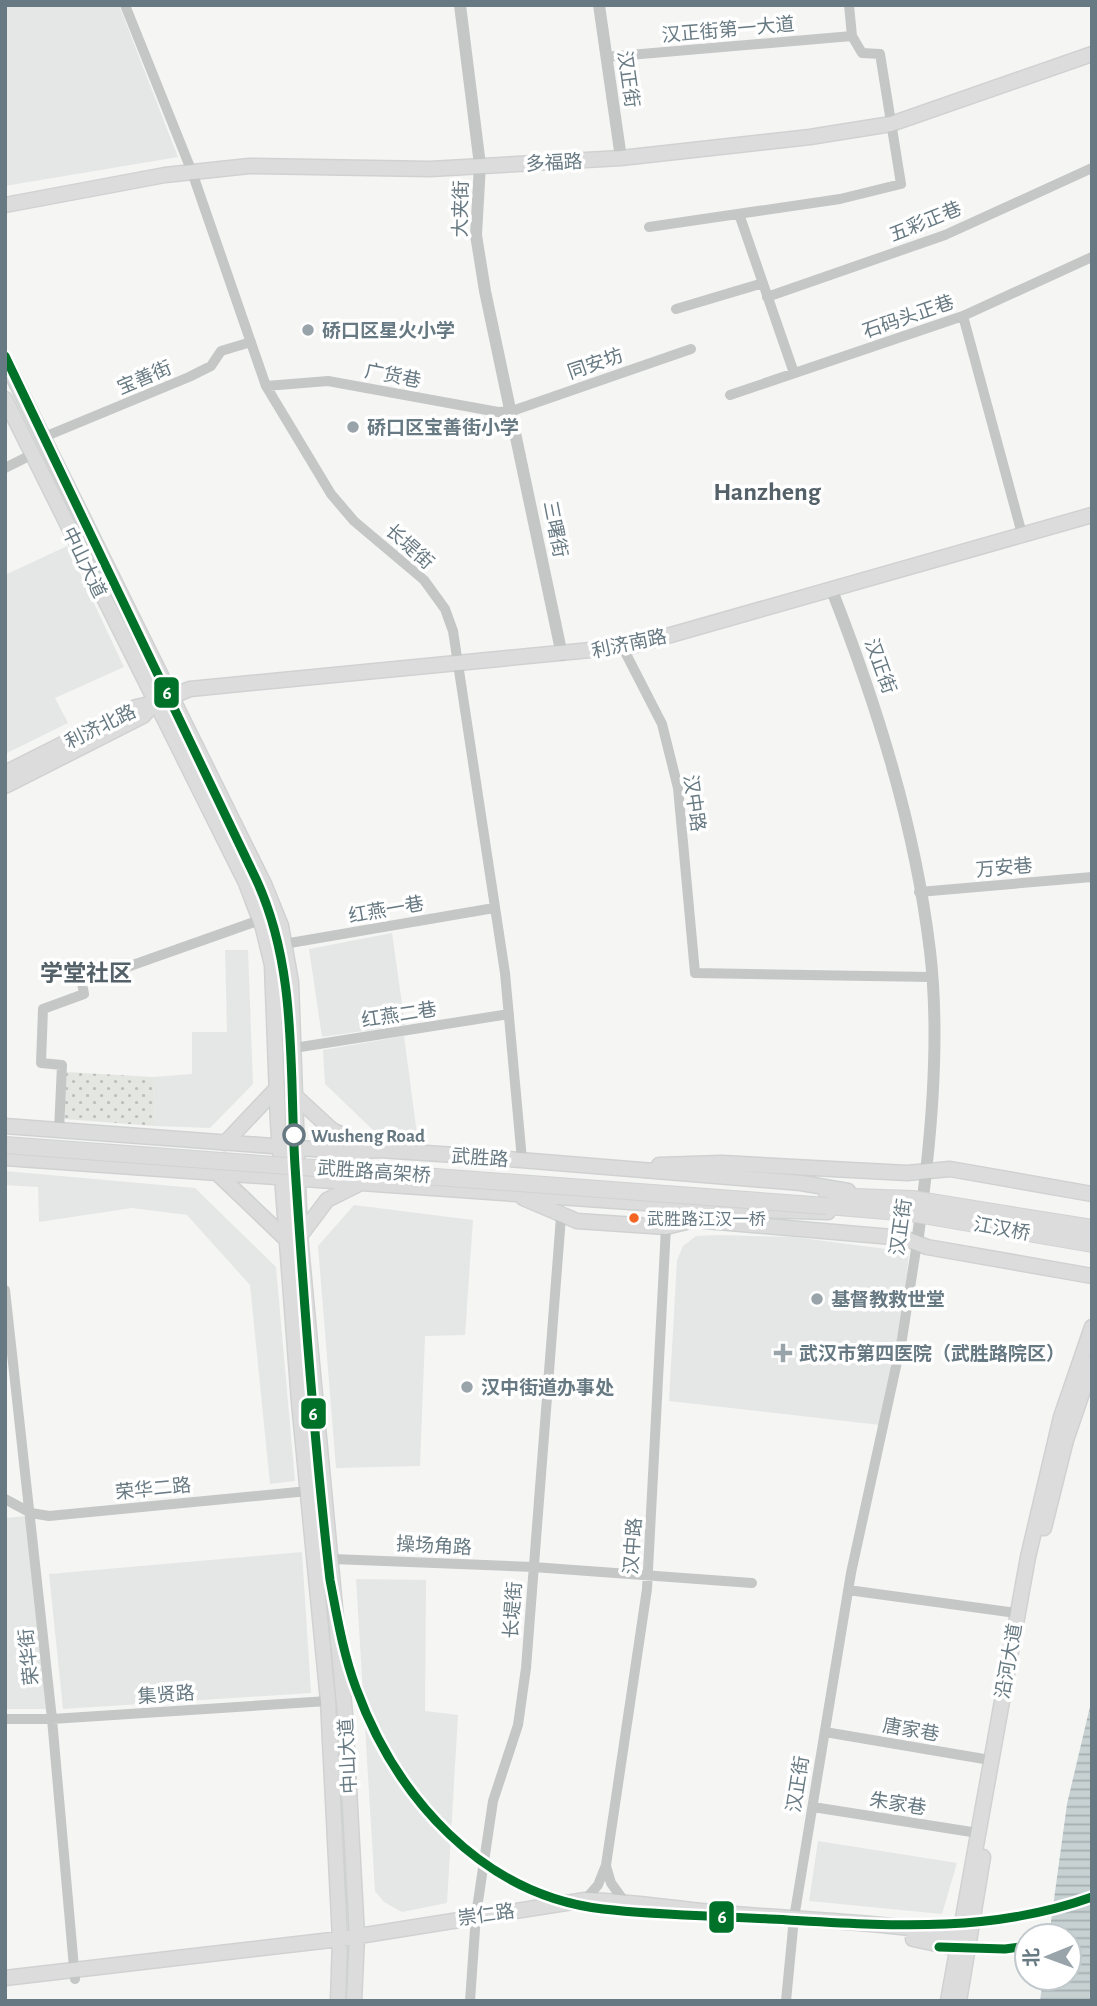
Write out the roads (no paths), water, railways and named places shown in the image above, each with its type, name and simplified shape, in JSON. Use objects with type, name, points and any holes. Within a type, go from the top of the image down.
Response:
[{"type":"main road","name":"多福路","points":[[5,205],[192,172],[249,166],[430,169],[708,151],[891,124],[1092,54]]},
{"type":"main road","name":"中山大道","points":[[5,360],[264,884],[281,926],[291,982],[298,1177],[294,1238],[308,1491],[328,1701],[340,1943],[338,2001]]},
{"type":"main road","name":"中山大道","points":[[5,399],[246,883],[260,920],[272,965],[282,1177],[294,1238],[332,1559],[345,1714],[357,1941],[354,2001]]},
{"type":"main road","name":"利济南路","points":[[155,703],[202,687],[623,648],[1092,515]]},
{"type":"main road","name":"利济北路","points":[[5,772],[136,707],[155,703]]},
{"type":"main road","name":"利济北路","points":[[5,786],[144,716],[155,703]]},
{"type":"main road","points":[[225,1143],[277,1088]]},
{"type":"main road","points":[[294,1095],[332,1130],[355,1144],[379,1150]]},
{"type":"main road","name":"武胜路","points":[[5,1126],[353,1152],[379,1150],[522,1160],[801,1183],[873,1203],[912,1206]]},
{"type":"main road","name":"武胜路高架桥","points":[[5,1135],[827,1201]]},
{"type":"main road","name":"武胜路高架桥","points":[[5,1145],[827,1201]]},
{"type":"main road","name":"武胜路","points":[[5,1158],[730,1209],[808,1213],[873,1203]]},
{"type":"main road","points":[[638,1170],[671,1163],[722,1163],[906,1173],[950,1169],[1092,1194]]},
{"type":"main road","points":[[218,1174],[294,1238],[327,1200],[349,1187],[367,1183]]},
{"type":"main road","points":[[501,1192],[541,1205],[561,1217],[577,1221],[666,1227],[730,1209]]},
{"type":"main road","points":[[827,1201],[873,1203]]},
{"type":"main road","name":"江汉桥","points":[[912,1206],[1092,1228]]},
{"type":"main road","name":"江汉桥","points":[[912,1206],[1092,1244]]},
{"type":"main road","points":[[694,1220],[904,1238],[917,1243],[1092,1276]]},
{"type":"main road","name":"沿河大道","points":[[958,2001],[963,1915],[1016,1613],[1061,1417],[1092,1327]]},
{"type":"main road","name":"沿河大道","points":[[947,2001],[961,1943],[1041,1541],[1066,1440],[1092,1364]]},
{"type":"main road","name":"崇仁路","points":[[5,1978],[74,1974],[357,1941],[584,1900],[624,1900],[961,1943]]},
{"type":"main road","name":"崇仁路","points":[[476,1920],[584,1907],[794,1922]]},
{"type":"main road","points":[[922,1936],[944,1931],[963,1915]]},
{"type":"main road","points":[[922,1936],[936,1945],[953,1968]]},
{"type":"main road","name":"崇仁路","points":[[5,1987],[74,1974]]},
{"type":"street","name":"长堤街","points":[[125,5],[192,172],[266,386],[331,494],[354,521],[424,580],[445,609],[460,664],[509,1014],[522,1160]]},
{"type":"street","name":"大夹街","points":[[460,5],[480,165],[476,234],[512,411]]},
{"type":"street","name":"汉正街","points":[[599,5],[621,158]]},
{"type":"street","points":[[649,227],[840,199],[901,184],[880,54],[862,53],[852,36],[849,5]]},
{"type":"street","name":"汉正街第一大道","points":[[606,57],[852,36]]},
{"type":"street","name":"五彩正巷","points":[[767,297],[945,234],[1092,168]]},
{"type":"street","points":[[739,214],[794,373]]},
{"type":"street","name":"石码头正巷","points":[[730,395],[963,316],[1092,257]]},
{"type":"street","points":[[676,309],[763,283]]},
{"type":"street","points":[[963,316],[1023,534]]},
{"type":"street","name":"宝善街","points":[[44,438],[189,377],[211,366],[220,351],[251,342]]},
{"type":"street","name":"同安坊","points":[[512,411],[691,349]]},
{"type":"street","name":"广货巷","points":[[266,386],[328,381],[479,410],[512,411]]},
{"type":"street","name":"三曙街","points":[[512,411],[562,655]]},
{"type":"street","points":[[5,468],[33,454]]},
{"type":"street","name":"汉正街","points":[[786,2001],[794,1922],[848,1590],[902,1339],[931,1141],[931,977],[919,892],[878,714],[831,588]]},
{"type":"street","name":"汉中路","points":[[623,648],[662,724],[678,788],[695,973],[931,977]]},
{"type":"street","name":"万安巷","points":[[919,892],[1092,877]]},
{"type":"street","name":"红燕一巷","points":[[284,944],[494,908]]},
{"type":"street","points":[[59,1130],[62,1065],[41,1062],[43,1010],[85,994],[82,983],[260,920]]},
{"type":"street","name":"红燕二巷","points":[[294,1048],[509,1014]]},
{"type":"street","name":"长堤街","points":[[470,2001],[476,1920],[493,1801],[517,1725],[526,1668],[561,1217]]},
{"type":"street","name":"汉中路","points":[[584,1900],[598,1885],[606,1865],[648,1574],[666,1227]]},
{"type":"street","name":"荣华街","points":[[5,1290],[9,1353],[31,1513],[52,1719],[74,1974]]},
{"type":"street","name":"荣华二路","points":[[5,1499],[31,1513],[49,1516],[308,1491]]},
{"type":"street","name":"操场角路","points":[[332,1559],[533,1567],[752,1583]]},
{"type":"street","points":[[848,1590],[1016,1613]]},
{"type":"street","name":"集贤路","points":[[5,1719],[52,1719],[328,1701]]},
{"type":"street","name":"唐家巷","points":[[825,1732],[990,1760]]},
{"type":"street","name":"朱家巷","points":[[813,1807],[978,1833]]},
{"type":"street","points":[[606,1865],[611,1883],[624,1900]]},
{"type":"place","name":"硚口区星火小学","points":[[308,330]]},
{"type":"place","name":"硚口区宝善街小学","points":[[353,427]]},
{"type":"place","name":"Wusheng Road","points":[[294,1135]]},
{"type":"place","name":"武胜路江汉一桥","points":[[634,1218]]},
{"type":"place","name":"基督教救世堂","points":[[817,1299]]},
{"type":"place","name":"武汉市第四医院（武胜路院区）","points":[[783,1353]]},
{"type":"place","name":"汉中街道办事处","points":[[467,1387]]},
{"type":"district","name":"Hanzheng","points":[[767,491]]},
{"type":"district","name":"学堂社区","points":[[86,973]]}]
